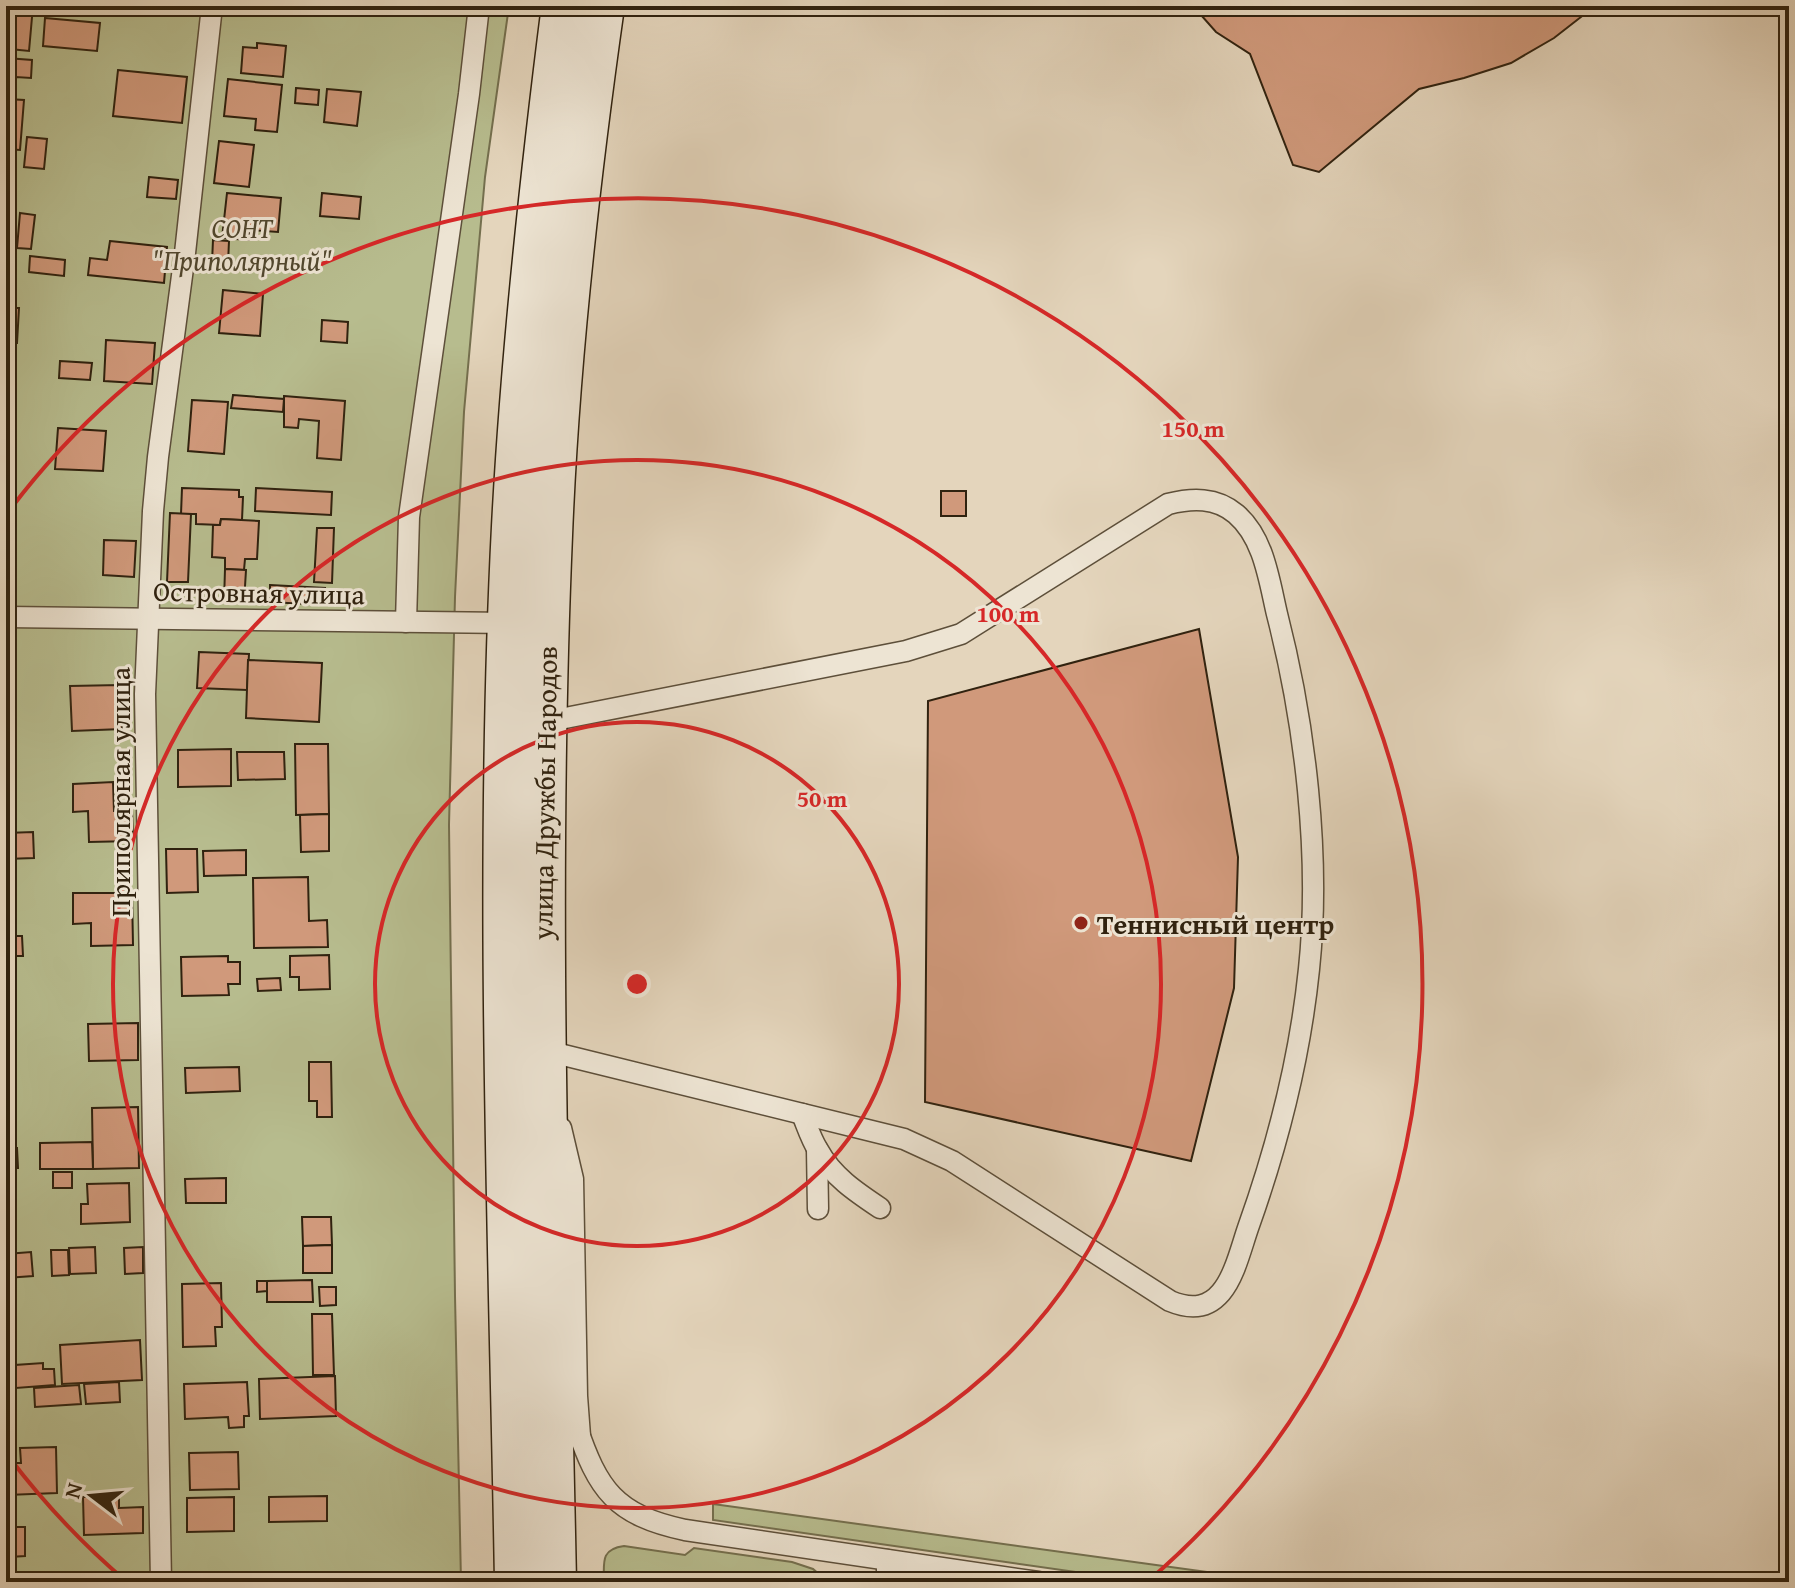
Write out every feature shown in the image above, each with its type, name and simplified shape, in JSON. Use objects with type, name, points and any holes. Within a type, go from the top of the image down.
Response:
[{"type":"main road","name":"улица Дружбы Народов","points":[[517,1582],[505,838],[511,623],[516,499],[532,292],[564,6]]},
{"type":"main road","name":"улица Дружбы Народов","points":[[554,1582],[542,854],[550,535],[568,281],[582,147],[602,6]]},
{"type":"lane","name":"Приполярная улица","points":[[161,1582],[145,694],[158,457],[185,253],[212,6]]},
{"type":"lane","points":[[406,622],[409,517],[479,6]]},
{"type":"lane","points":[[545,722],[906,651],[961,634],[1168,504],[1188,499],[1209,501],[1223,505],[1238,516],[1251,531],[1261,551],[1287,652],[1307,784],[1312,850],[1310,967],[1285,1110],[1229,1284],[1215,1299],[1199,1306],[1182,1306],[1157,1292],[952,1161],[904,1139],[543,1050],[573,1179],[580,1436]]},
{"type":"lane","name":"Островная улица","points":[[6,617],[511,623]]},
{"type":"lane","points":[[802,1114],[817,1149],[833,1172],[880,1208]]},
{"type":"lane","points":[[817,1149],[818,1209]]},
{"type":"lane","points":[[549,1346],[594,1473],[608,1493],[648,1521],[685,1530],[1032,1582]]},
{"type":"lane","points":[[887,1560],[887,1582]]},
{"type":"green space","name":"СОНТ \"Приполярный\"","points":[[6,6],[509,6],[485,177],[464,412],[455,597],[449,825],[461,1582],[6,1582]]},
{"type":"green space","points":[[713,1504],[1272,1582],[1146,1582],[713,1520]]},
{"type":"green space","points":[[624,1546],[685,1555],[694,1548],[792,1562],[813,1569],[828,1582],[604,1582],[607,1554]]},
{"type":"building","points":[[14,6],[33,6],[29,51],[10,49]]},
{"type":"building","points":[[1193,6],[1595,6],[1554,38],[1511,63],[1419,89],[1319,172],[1293,165],[1250,54],[1216,32]]},
{"type":"building","points":[[45,18],[100,23],[97,51],[43,46]]},
{"type":"building","points":[[257,43],[286,46],[283,77],[241,73],[243,47],[257,48]]},
{"type":"building","points":[[6,58],[32,60],[31,78],[16,77],[15,92],[6,91]]},
{"type":"building","points":[[118,70],[187,77],[182,123],[113,116]]},
{"type":"building","points":[[228,79],[282,85],[277,132],[255,130],[256,119],[224,116]]},
{"type":"building","points":[[296,88],[319,90],[318,105],[295,103]]},
{"type":"building","points":[[327,89],[361,92],[357,126],[324,122]]},
{"type":"building","points":[[7,99],[24,100],[20,150],[6,149]]},
{"type":"building","points":[[27,137],[47,139],[44,169],[24,167]]},
{"type":"building","points":[[219,141],[254,145],[249,187],[214,183]]},
{"type":"building","points":[[149,177],[178,180],[176,199],[147,197]]},
{"type":"building","points":[[227,193],[281,198],[278,232],[249,230],[249,240],[222,238]]},
{"type":"building","points":[[322,193],[361,197],[359,219],[320,216]]},
{"type":"building","points":[[20,213],[35,215],[31,249],[17,248]]},
{"type":"building","points":[[213,240],[229,241],[228,264],[212,263]]},
{"type":"building","points":[[110,241],[167,247],[164,283],[88,275],[90,258],[107,260]]},
{"type":"building","points":[[30,256],[65,260],[64,276],[29,272]]},
{"type":"building","points":[[223,290],[263,294],[260,336],[219,333]]},
{"type":"building","points":[[6,308],[19,308],[17,343],[6,343]]},
{"type":"building","points":[[322,320],[348,322],[347,343],[321,341]]},
{"type":"building","points":[[106,340],[155,343],[152,384],[104,381]]},
{"type":"building","points":[[60,361],[92,363],[90,380],[59,378]]},
{"type":"building","points":[[233,395],[284,399],[283,412],[231,408]]},
{"type":"building","points":[[284,396],[345,401],[341,460],[317,458],[319,421],[299,419],[298,428],[284,427]]},
{"type":"building","points":[[192,400],[228,402],[224,454],[188,451]]},
{"type":"building","points":[[58,428],[106,431],[103,471],[55,469]]},
{"type":"building","points":[[182,488],[239,490],[239,497],[243,497],[242,520],[221,519],[220,525],[196,524],[196,514],[181,514]]},
{"type":"building","points":[[256,488],[332,492],[331,515],[255,511]]},
{"type":"building","points":[[941,491],[966,491],[966,516],[941,516]]},
{"type":"building","points":[[170,513],[191,514],[188,582],[167,582]]},
{"type":"building","points":[[221,519],[259,521],[257,559],[245,559],[244,570],[225,569],[225,558],[212,557],[213,525],[220,525]]},
{"type":"building","points":[[317,528],[334,528],[332,583],[314,582]]},
{"type":"building","points":[[104,540],[136,541],[134,577],[103,575]]},
{"type":"building","points":[[225,569],[246,570],[244,603],[224,602]]},
{"type":"building","points":[[270,585],[325,588],[324,605],[270,602]]},
{"type":"building","points":[[250,590],[260,590],[259,603],[250,602]]},
{"type":"building","name":"Теннисный центр","points":[[1199,629],[1238,857],[1234,988],[1191,1161],[925,1102],[928,701]]},
{"type":"building","points":[[199,652],[249,654],[247,690],[197,688]]},
{"type":"building","points":[[248,660],[322,663],[319,722],[246,718]]},
{"type":"building","points":[[120,685],[122,729],[72,731],[70,686]]},
{"type":"building","points":[[295,744],[328,744],[329,814],[296,815]]},
{"type":"building","points":[[231,749],[231,786],[178,787],[178,750]]},
{"type":"building","points":[[237,752],[284,752],[285,779],[238,780]]},
{"type":"building","points":[[113,782],[114,811],[132,810],[133,841],[89,842],[88,811],[73,812],[73,784]]},
{"type":"building","points":[[329,814],[329,851],[301,852],[300,815]]},
{"type":"building","points":[[33,832],[34,858],[6,859],[6,833]]},
{"type":"building","points":[[166,849],[197,849],[198,892],[167,893]]},
{"type":"building","points":[[246,850],[246,875],[204,876],[203,851]]},
{"type":"building","points":[[308,877],[309,921],[327,920],[328,947],[254,948],[253,878]]},
{"type":"building","points":[[73,893],[132,893],[133,945],[91,946],[91,923],[73,924]]},
{"type":"building","points":[[6,936],[22,936],[23,956],[6,956]]},
{"type":"building","points":[[329,955],[330,989],[299,990],[299,977],[290,977],[290,956]]},
{"type":"building","points":[[228,956],[228,962],[240,962],[240,984],[228,984],[229,995],[182,996],[181,957]]},
{"type":"building","points":[[280,978],[281,990],[258,991],[257,979]]},
{"type":"building","points":[[138,1023],[138,1060],[89,1061],[88,1024]]},
{"type":"building","points":[[309,1062],[331,1062],[332,1117],[317,1117],[317,1101],[309,1101]]},
{"type":"building","points":[[239,1067],[240,1091],[186,1093],[185,1068]]},
{"type":"building","points":[[138,1107],[139,1168],[93,1169],[92,1108]]},
{"type":"building","points":[[92,1142],[93,1169],[40,1169],[40,1143]]},
{"type":"building","points":[[6,1148],[17,1148],[18,1168],[6,1168]]},
{"type":"building","points":[[53,1172],[72,1172],[72,1188],[53,1188]]},
{"type":"building","points":[[226,1178],[226,1203],[186,1203],[185,1179]]},
{"type":"building","points":[[129,1183],[130,1222],[81,1224],[81,1204],[88,1204],[87,1184]]},
{"type":"building","points":[[302,1217],[331,1217],[332,1245],[303,1246]]},
{"type":"building","points":[[332,1245],[332,1273],[303,1273],[303,1246]]},
{"type":"building","points":[[95,1247],[96,1273],[70,1274],[69,1248]]},
{"type":"building","points":[[143,1247],[143,1273],[125,1274],[124,1248]]},
{"type":"building","points":[[51,1250],[68,1250],[69,1275],[52,1276]]},
{"type":"building","points":[[31,1252],[33,1276],[6,1278],[6,1254]]},
{"type":"building","points":[[312,1280],[313,1302],[267,1302],[267,1281]]},
{"type":"building","points":[[257,1281],[267,1281],[267,1291],[257,1292]]},
{"type":"building","points":[[221,1283],[222,1327],[215,1327],[216,1346],[183,1347],[182,1284]]},
{"type":"building","points":[[319,1287],[336,1287],[336,1305],[320,1306]]},
{"type":"building","points":[[312,1314],[332,1314],[334,1375],[313,1375]]},
{"type":"building","points":[[6,1325],[12,1325],[15,1387],[6,1388]]},
{"type":"building","points":[[140,1340],[142,1380],[62,1384],[60,1345]]},
{"type":"building","points":[[43,1363],[43,1369],[54,1369],[55,1385],[16,1388],[15,1365]]},
{"type":"building","points":[[335,1376],[336,1416],[260,1419],[259,1379]]},
{"type":"building","points":[[119,1382],[120,1402],[86,1404],[84,1384]]},
{"type":"building","points":[[247,1382],[249,1416],[244,1416],[244,1427],[229,1428],[228,1417],[185,1419],[184,1384]]},
{"type":"building","points":[[79,1385],[81,1404],[35,1407],[34,1388]]},
{"type":"building","points":[[56,1447],[57,1493],[7,1495],[6,1463],[21,1463],[20,1448]]},
{"type":"building","points":[[238,1452],[239,1489],[190,1490],[189,1453]]},
{"type":"building","points":[[119,1495],[119,1508],[143,1507],[143,1533],[84,1535],[83,1497]]},
{"type":"building","points":[[327,1496],[327,1521],[269,1522],[269,1497]]},
{"type":"building","points":[[234,1497],[234,1531],[187,1532],[187,1498]]},
{"type":"building","points":[[10,1527],[25,1527],[25,1556],[10,1557]]},
{"type":"place","name":"Теннисный центр","points":[[1081,923]]}]
